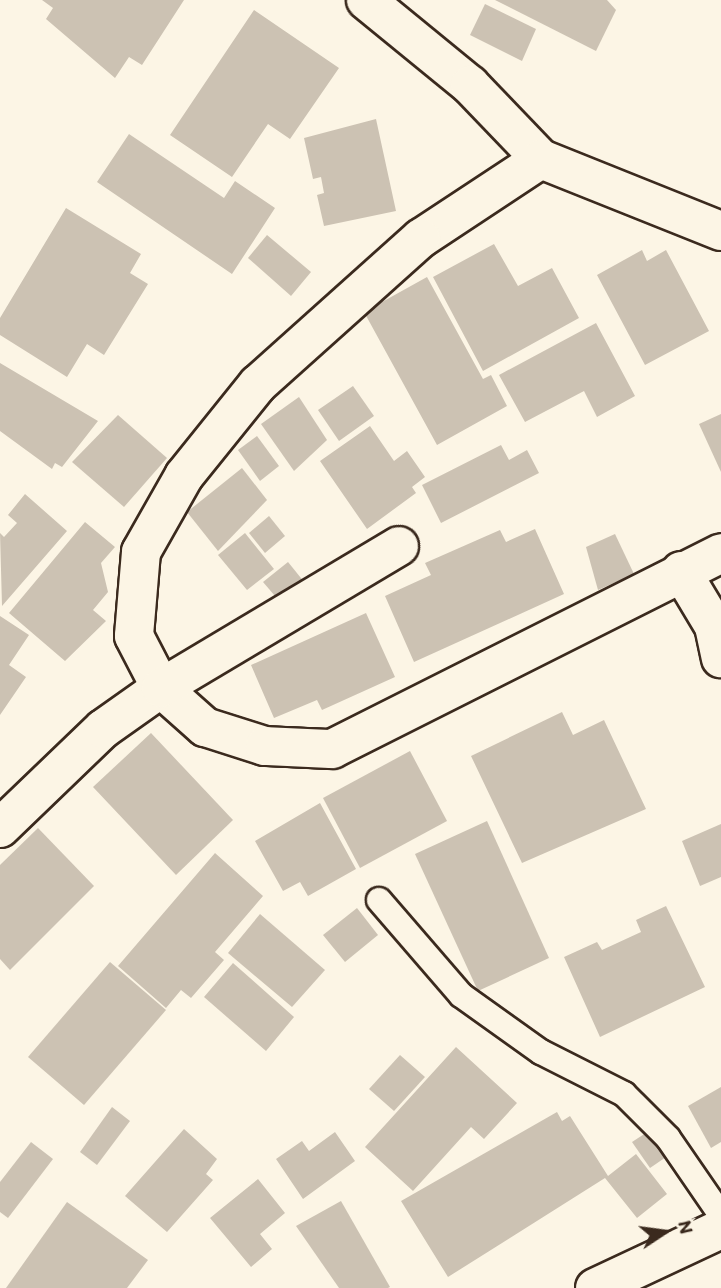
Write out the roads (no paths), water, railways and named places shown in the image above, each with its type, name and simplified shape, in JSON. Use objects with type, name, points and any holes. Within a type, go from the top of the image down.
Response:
[{"type":"street","points":[[366,0],[470,85],[541,159],[721,231]]},
{"type":"street","points":[[541,159],[421,238],[258,384],[184,476],[141,552],[134,636],[161,688],[205,727],[265,746],[332,749],[721,553]]},
{"type":"street","points":[[0,828],[103,729],[161,688],[399,546]]},
{"type":"street","points":[[681,571],[713,626],[721,658]]},
{"type":"street","points":[[595,1288],[721,1229]]},
{"type":"lane","points":[[379,900],[461,995],[541,1052],[624,1094],[668,1138],[721,1215]]}]
